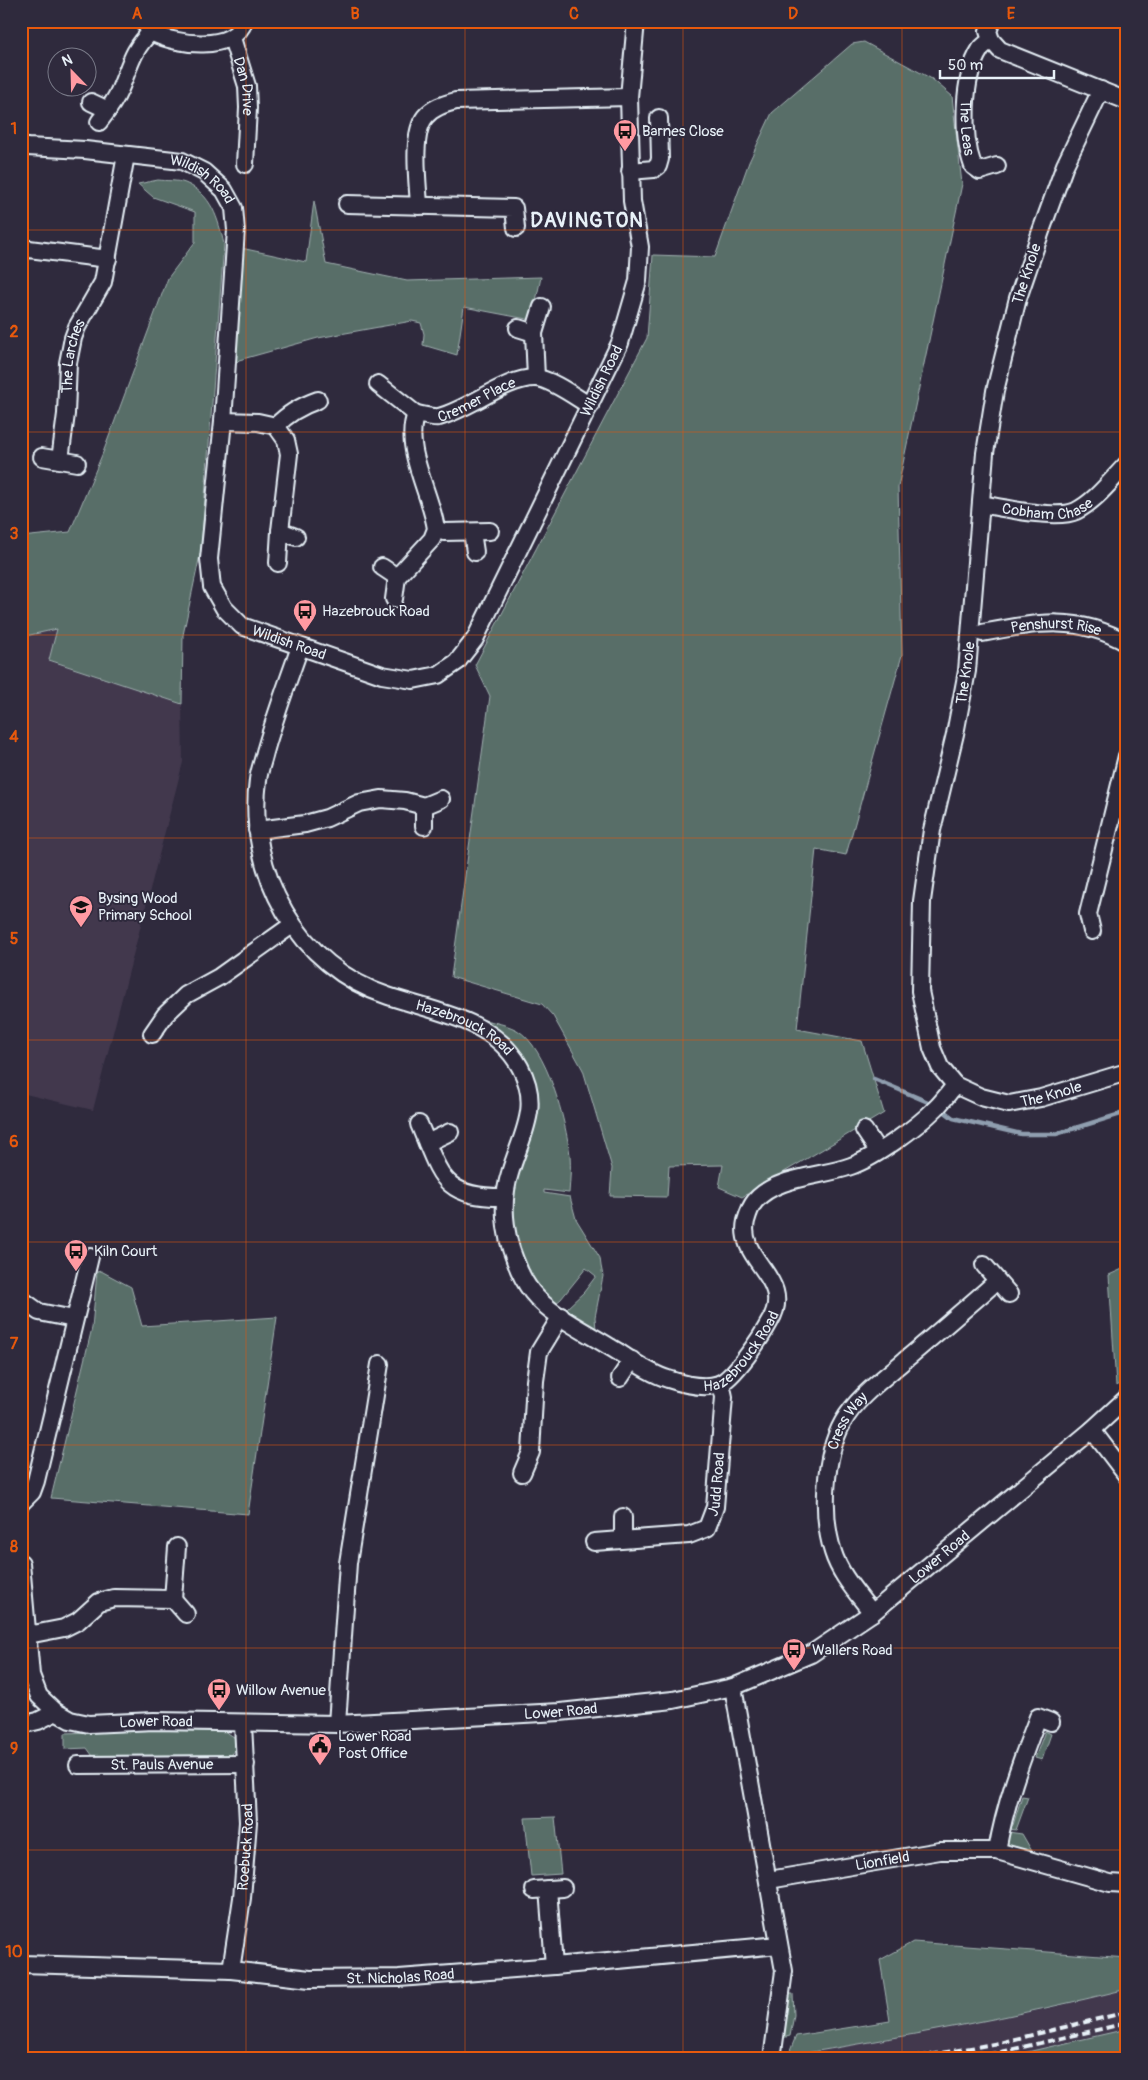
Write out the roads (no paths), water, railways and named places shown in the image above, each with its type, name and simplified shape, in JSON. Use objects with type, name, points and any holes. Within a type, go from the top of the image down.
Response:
[{"type":"street","name":"Dan Drive","points":[[90,102],[104,116],[119,91],[130,59],[147,26],[170,40],[214,43],[232,38],[243,26],[244,21]]},
{"type":"street","name":"Wildish Road","points":[[21,144],[27,147],[85,150],[182,161],[204,172],[224,190],[234,208],[236,230],[223,421],[209,560],[212,587],[224,608],[242,626],[382,675],[413,680],[438,675],[457,662],[475,639],[620,343],[638,281],[640,247],[632,201],[630,171],[629,97],[636,21]]},
{"type":"street","points":[[992,21],[988,31],[991,40],[1000,50],[1127,101]]},
{"type":"street","name":"Dan Drive","points":[[232,38],[247,86],[248,108],[241,133],[245,164]]},
{"type":"street","name":"The Leas","points":[[991,40],[980,50],[966,85],[967,140],[973,166],[980,170],[997,166]]},
{"type":"street","name":"The Knole","points":[[1102,90],[1065,165],[1018,298],[995,391],[985,453],[967,671],[955,734],[932,830],[922,901],[920,991],[932,1048],[940,1067],[955,1085],[982,1097],[1009,1104],[1041,1098],[1127,1072]]},
{"type":"street","points":[[419,206],[417,133],[425,117],[438,106],[456,101],[629,97]]},
{"type":"street","points":[[630,171],[654,169],[658,166],[660,159],[659,118]]},
{"type":"street","name":"The Larches","points":[[60,460],[66,414],[68,363],[73,338],[77,327],[103,282],[126,155]]},
{"type":"street","points":[[347,204],[514,208],[516,228]]},
{"type":"street","points":[[25,253],[108,259]]},
{"type":"street","name":"Cremer Place","points":[[536,378],[526,331],[542,307]]},
{"type":"street","name":"Cremer Place","points":[[378,384],[416,414],[438,417],[515,382],[536,378],[546,380],[590,406]]},
{"type":"street","points":[[276,426],[285,417],[302,406],[318,400]]},
{"type":"street","name":"Cremer Place","points":[[416,414],[413,422],[416,457],[436,530]]},
{"type":"street","points":[[223,421],[258,422],[276,426],[286,440],[289,454],[278,564]]},
{"type":"street","points":[[42,457],[77,463]]},
{"type":"street","name":"Cobham Chase","points":[[981,504],[1064,515],[1076,511],[1092,500],[1127,464]]},
{"type":"street","points":[[394,598],[397,577],[432,539],[436,530],[444,532],[490,532]]},
{"type":"street","points":[[280,531],[296,537]]},
{"type":"street","points":[[472,532],[475,552]]},
{"type":"street","points":[[382,567],[397,577]]},
{"type":"street","name":"Penshurst Rise","points":[[982,633],[1033,623],[1066,624],[1092,627],[1127,643]]},
{"type":"street","name":"Hazebrouck Road","points":[[300,647],[273,722],[258,779],[257,830],[262,857],[276,899],[292,925],[319,957],[351,979],[384,995],[445,1012],[491,1033],[506,1048],[520,1067],[528,1086],[531,1103],[528,1122],[510,1173],[505,1197],[506,1230],[514,1258],[522,1276],[532,1292],[544,1305],[632,1360],[667,1379],[706,1386],[721,1383],[734,1373],[739,1366],[772,1319],[777,1304],[776,1291],[770,1278],[749,1247],[744,1230],[749,1211],[757,1199],[788,1181],[853,1166],[878,1151],[932,1112],[955,1085]]},
{"type":"street","points":[[1092,930],[1088,914],[1119,818],[1127,756]]},
{"type":"street","points":[[257,830],[305,824],[328,818],[359,803],[381,799],[405,801],[424,806],[441,799]]},
{"type":"street","points":[[424,806],[424,826]]},
{"type":"street","points":[[152,1034],[165,1015],[186,995],[219,977],[292,925]]},
{"type":"street","points":[[419,1124],[438,1169],[457,1190],[470,1195],[505,1197]]},
{"type":"street","points":[[864,1130],[878,1151]]},
{"type":"street","points":[[427,1143],[450,1132]]},
{"type":"street","points":[[21,1503],[32,1492],[36,1481],[90,1257]]},
{"type":"street","points":[[984,1265],[1009,1294]]},
{"type":"street","name":"Cress Way","points":[[872,1613],[841,1570],[833,1552],[827,1518],[826,1488],[832,1451],[843,1422],[862,1397],[997,1281]]},
{"type":"street","points":[[21,1299],[39,1312],[74,1319]]},
{"type":"street","points":[[522,1473],[537,1455],[535,1381],[540,1352],[561,1316]]},
{"type":"street","points":[[620,1378],[632,1360]]},
{"type":"street","points":[[337,1724],[348,1562],[380,1364]]},
{"type":"street","name":"Judd Road","points":[[594,1542],[690,1535],[707,1528],[715,1507],[724,1398],[721,1383]]},
{"type":"street","name":"Lower Road","points":[[21,1563],[31,1675],[39,1696],[56,1712],[70,1720],[89,1724],[154,1722],[337,1724],[560,1712],[673,1700],[733,1687],[811,1654],[872,1613],[1092,1430],[1127,1398]]},
{"type":"street","points":[[1092,1430],[1127,1476]]},
{"type":"street","points":[[622,1516],[623,1540]]},
{"type":"street","points":[[177,1547],[173,1599],[186,1614]]},
{"type":"street","points":[[28,1635],[64,1628],[78,1621],[99,1602],[114,1598],[173,1599]]},
{"type":"street","points":[[733,1687],[784,1971],[782,1997],[772,2054]]},
{"type":"street","points":[[21,1725],[38,1722],[56,1712]]},
{"type":"street","points":[[997,1851],[1002,1819],[1014,1779],[1038,1717],[1051,1722]]},
{"type":"street","name":"Roebuck Road","points":[[232,1970],[242,1898],[248,1822],[243,1724]]},
{"type":"street","name":"St. Pauls Avenue","points":[[78,1765],[246,1764]]},
{"type":"street","name":"Lionfield","points":[[769,1880],[940,1851],[997,1851],[1110,1883],[1127,1884]]},
{"type":"street","points":[[548,1889],[554,1966]]},
{"type":"street","name":"St. Nicholas Road","points":[[21,1964],[232,1970],[310,1979],[400,1978],[779,1945]]},
{"type":"waterway","points":[[874,1079],[935,1105]]},
{"type":"waterway","points":[[941,1109],[953,1118],[1021,1134],[1056,1134],[1127,1112]]},
{"type":"railway","points":[[907,2059],[999,2043],[1127,2012]]},
{"type":"railway","points":[[965,2059],[1127,2023]]},
{"type":"place","name":"Barnes Close","points":[[625,152]]},
{"type":"place","name":"Hazebrouck Road","points":[[305,632]]},
{"type":"place","name":"Bysing Wood Primary School","points":[[81,928]]},
{"type":"place","name":"Kiln Court","points":[[76,1272]]},
{"type":"place","name":"Wallers Road","points":[[794,1671]]},
{"type":"place","name":"Willow Avenue","points":[[219,1711]]},
{"type":"place","name":"Lower Road Post Office","points":[[320,1766]]},
{"type":"district","name":"DAVINGTON","points":[[587,220]]}]
